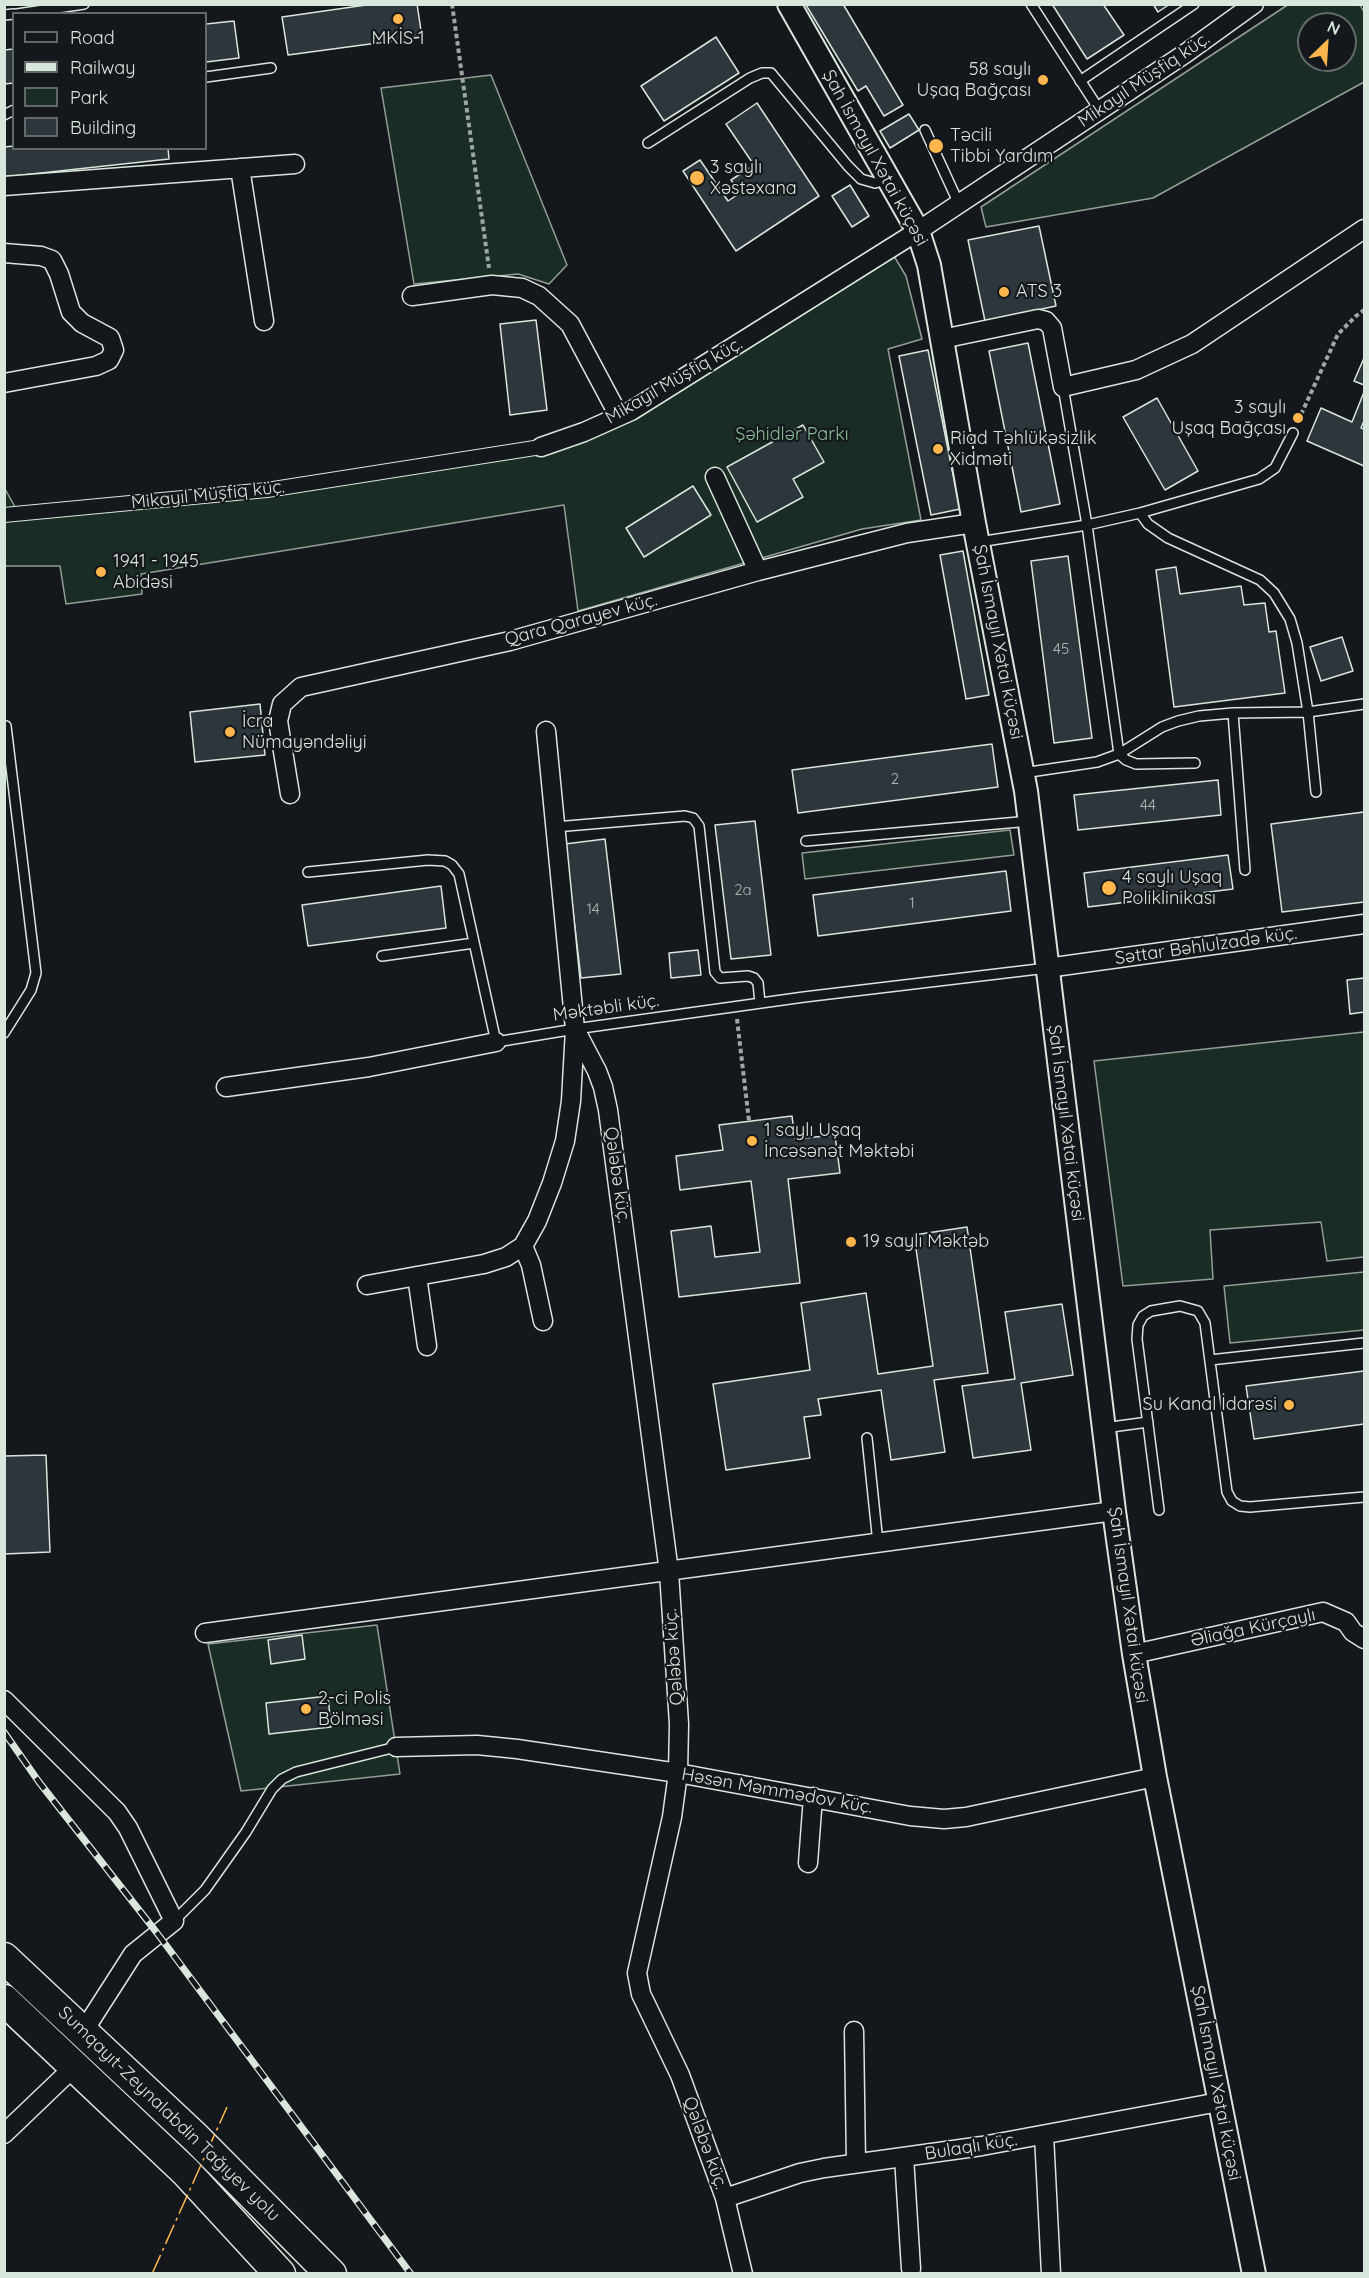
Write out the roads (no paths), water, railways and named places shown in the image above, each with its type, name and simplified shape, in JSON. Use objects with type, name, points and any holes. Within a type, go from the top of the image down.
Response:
[{"type":"main road","name":"Sumqayıt-Zeynalabdin Tağıyev yolu","points":[[4,1958],[196,2138],[331,2274]]},
{"type":"main road","name":"Sumqayıt-Zeynalabdin Tağıyev yolu","points":[[4,2000],[186,2172],[280,2274]]},
{"type":"street","name":"Şah İsmayıl Xətai küçəsi","points":[[789,4],[918,231],[927,257],[976,533],[1023,773],[1114,1511],[1134,1654],[1155,1777],[1254,2274]]},
{"type":"street","name":"Mikayıl Müşfiq küç.","points":[[4,515],[267,490],[541,447],[619,416],[960,204],[1186,53],[1254,4]]},
{"type":"street","points":[[4,186],[295,164]]},
{"type":"street","points":[[240,168],[264,321]]},
{"type":"street","points":[[942,339],[1038,319],[1046,321],[1052,328],[1062,387],[1136,370],[1192,344],[1365,229]]},
{"type":"street","points":[[4,253],[41,256],[52,260],[71,312],[82,323],[110,338],[114,350],[109,360],[96,366],[4,383]]},
{"type":"street","points":[[412,296],[492,285],[522,288],[539,296],[570,324],[619,416]]},
{"type":"street","points":[[715,477],[758,571]]},
{"type":"street","name":"Qara Qarayev küç.","points":[[290,794],[278,721],[282,704],[301,687],[510,640],[758,571],[907,533],[976,533]]},
{"type":"street","points":[[367,1285],[484,1264],[506,1257],[523,1246],[537,1221],[552,1183],[565,1141],[571,1101],[575,1029],[546,731]]},
{"type":"street","name":"Səttar Bəhlulzadə küç.","points":[[1047,968],[1365,924]]},
{"type":"street","name":"Qələbə küç.","points":[[575,1029],[597,1071],[608,1110],[669,1572],[679,1724],[678,1773],[672,1817],[637,1973],[641,1994],[680,2075],[725,2198],[743,2274]]},
{"type":"street","points":[[226,1087],[369,1066],[496,1042]]},
{"type":"street","points":[[523,1246],[531,1265],[543,1321]]},
{"type":"street","points":[[417,1276],[427,1346]]},
{"type":"street","points":[[205,1634],[1114,1511]]},
{"type":"street","name":"Əliağa Kürçaylı","points":[[1134,1654],[1323,1612],[1346,1622],[1353,1632],[1365,1639]]},
{"type":"street","points":[[4,1700],[117,1812],[128,1828],[174,1921],[133,1954],[83,2032]]},
{"type":"street","name":"Həsən Məmmədov küç.","points":[[396,1748],[477,1745],[570,1756],[678,1773],[910,1816],[944,1819],[966,1817],[1155,1777]]},
{"type":"street","points":[[808,1863],[813,1797]]},
{"type":"street","points":[[854,2031],[856,2163]]},
{"type":"street","points":[[4,2134],[75,2066]]},
{"type":"street","name":"Bulaqlı küç.","points":[[725,2198],[800,2173],[856,2163],[945,2152],[1219,2102]]},
{"type":"street","points":[[1044,2135],[1051,2274]]},
{"type":"street","points":[[904,2157],[911,2270]]},
{"type":"lane","points":[[34,12],[73,8],[84,4]]},
{"type":"lane","points":[[1031,4],[1100,111]]},
{"type":"lane","points":[[1080,81],[1194,4]]},
{"type":"lane","points":[[207,77],[271,68]]},
{"type":"lane","points":[[648,143],[750,78],[762,73],[771,73],[861,179],[875,183],[888,179]]},
{"type":"lane","points":[[925,130],[960,204]]},
{"type":"lane","points":[[1062,387],[1087,525],[1119,754],[1136,764],[1195,763]]},
{"type":"lane","points":[[976,533],[1087,525],[1140,513],[1259,479],[1275,468],[1293,433]]},
{"type":"lane","points":[[1140,513],[1148,524],[1168,538],[1260,580],[1274,593],[1290,618],[1297,644],[1308,712],[1316,792]]},
{"type":"lane","points":[[1023,773],[1096,762],[1119,754],[1162,727],[1200,716],[1308,712],[1365,704]]},
{"type":"lane","points":[[1233,713],[1245,870]]},
{"type":"lane","points":[[4,1033],[31,990],[36,973],[6,726]]},
{"type":"lane","points":[[555,827],[685,816],[693,818],[699,826],[715,972],[720,978],[748,976],[754,978],[758,983],[760,1003]]},
{"type":"lane","points":[[807,841],[1030,821]]},
{"type":"lane","points":[[308,872],[428,860],[445,861],[452,865],[459,874],[496,1042]]},
{"type":"lane","points":[[382,956],[474,943]]},
{"type":"lane","name":"Məktəbli küç.","points":[[496,1042],[760,1003],[1047,968]]},
{"type":"lane","points":[[1159,1510],[1137,1339],[1138,1325],[1143,1316],[1151,1311],[1180,1306],[1198,1311],[1205,1323],[1227,1492],[1232,1501],[1240,1506],[1250,1507],[1365,1497]]},
{"type":"lane","points":[[1210,1360],[1365,1343]]},
{"type":"lane","points":[[1104,1428],[1148,1422]]},
{"type":"lane","points":[[867,1438],[878,1543]]},
{"type":"lane","points":[[174,1921],[204,1890],[246,1832],[272,1789],[282,1779],[296,1772],[396,1748]]},
{"type":"railway","points":[[4,1732],[39,1782],[157,1933],[411,2274]]},
{"type":"place","name":"MKİS 1","points":[[398,19]]},
{"type":"place","name":"58 saylı Uşaq Bağçası","points":[[1043,80]]},
{"type":"place","name":"Təcili Tibbi Yardım","points":[[936,146]]},
{"type":"place","name":"3 saylı Xəstəxana","points":[[697,178]]},
{"type":"place","name":"ATS 3","points":[[1004,292]]},
{"type":"place","name":"3 saylı Uşaq Bağçası","points":[[1298,418]]},
{"type":"place","name":"Riad Təhlükəsizlik Xidməti","points":[[938,449]]},
{"type":"place","name":"1941 - 1945 Abidəsi","points":[[101,572]]},
{"type":"place","name":"İcra Nümayəndəliyi","points":[[230,732]]},
{"type":"place","name":"4 saylı Uşaq Poliklinikası","points":[[1109,888]]},
{"type":"place","name":"1 saylı Uşaq İncəsənət Məktəbi","points":[[752,1141]]},
{"type":"place","name":"19 saylı Məktəb","points":[[851,1242]]},
{"type":"place","name":"Su Kanal İdarəsi","points":[[1289,1405]]},
{"type":"place","name":"2-ci Polis Bölməsi","points":[[306,1709]]},
{"type":"park label","name":"Şəhidlər Parkı","points":[[792,435]]}]
